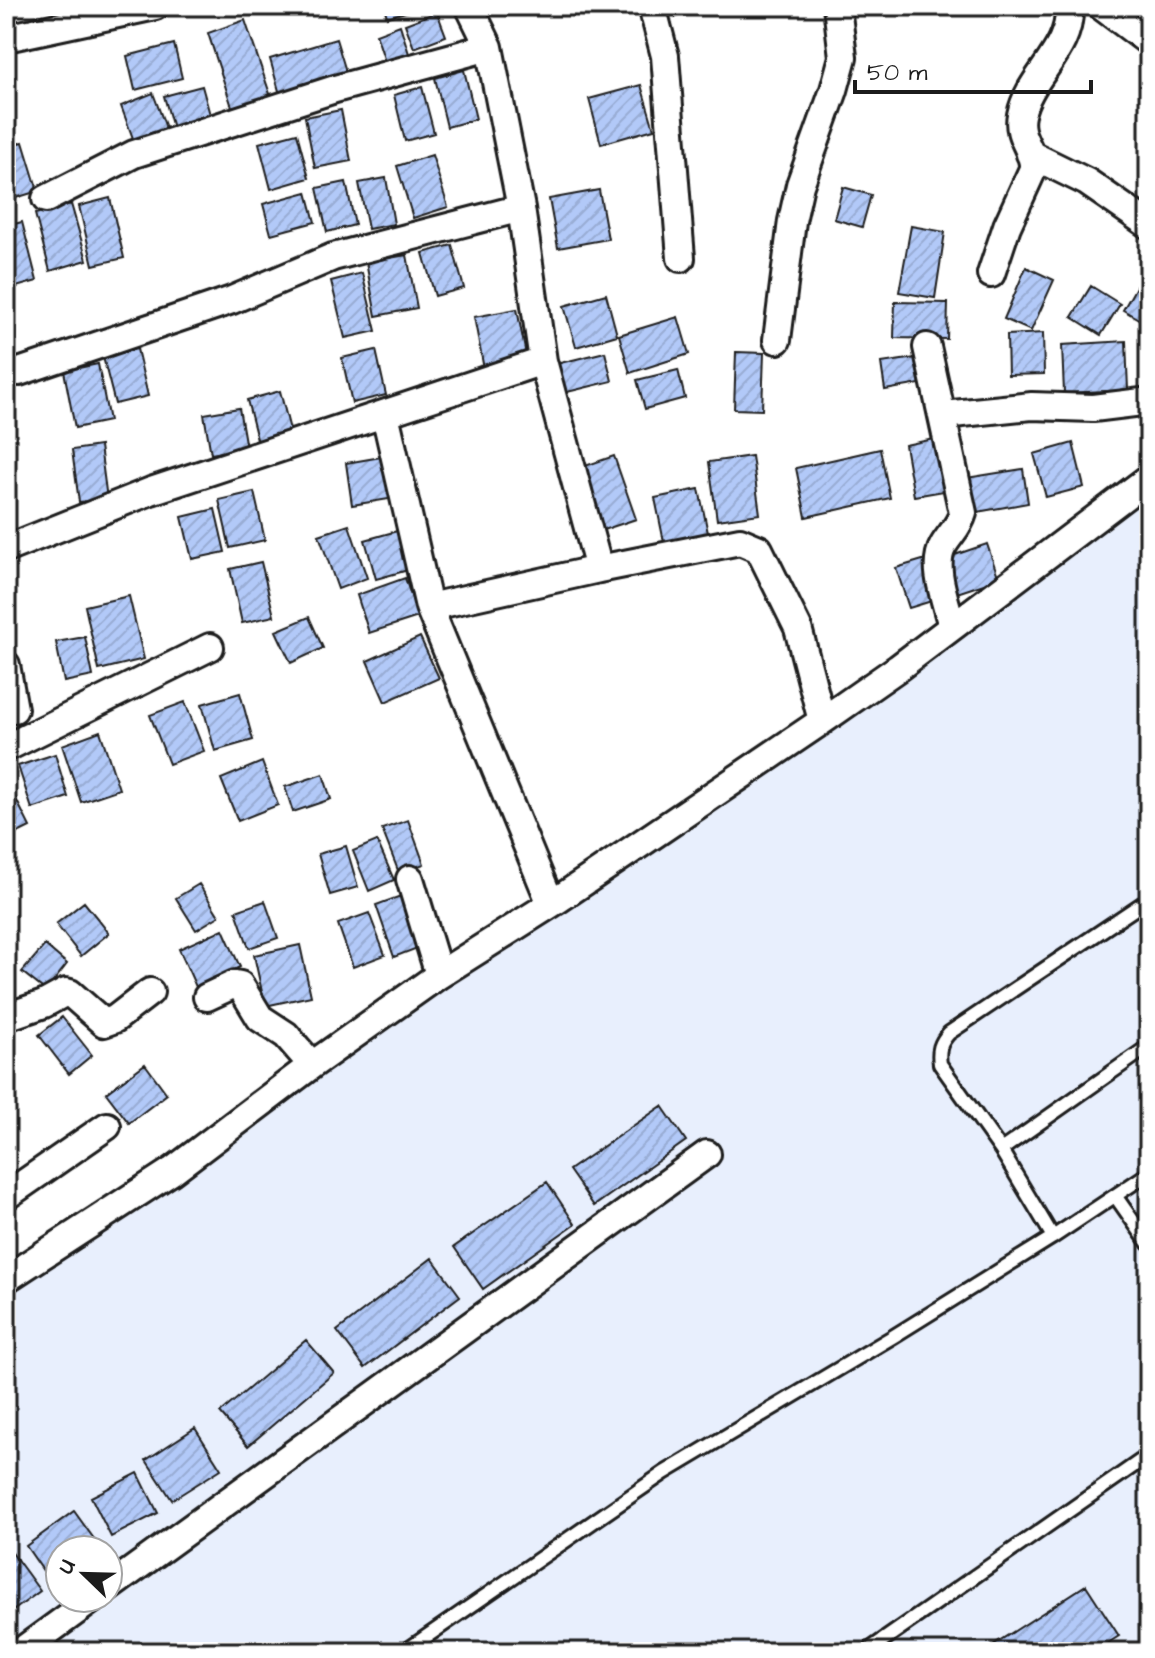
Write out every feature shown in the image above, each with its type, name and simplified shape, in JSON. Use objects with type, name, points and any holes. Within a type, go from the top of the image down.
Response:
[{"type":"street","points":[[6,38],[155,6]]},
{"type":"street","points":[[469,6],[489,47],[521,208],[543,361],[599,569]]},
{"type":"street","points":[[652,6],[665,56],[681,258]]},
{"type":"street","points":[[777,340],[797,197],[843,57],[837,6]]},
{"type":"street","points":[[991,274],[1011,215],[1033,169],[1034,162],[1019,126],[1022,109],[1068,30],[1069,6]]},
{"type":"street","points":[[1101,6],[1149,42]]},
{"type":"street","points":[[46,199],[134,154],[335,89],[489,47]]},
{"type":"street","points":[[1030,154],[1087,182],[1149,225]]},
{"type":"street","points":[[19,372],[232,300],[333,257],[521,208]]},
{"type":"street","points":[[927,347],[963,513],[940,554],[939,566],[952,627]]},
{"type":"street","points":[[6,549],[151,491],[543,361]]},
{"type":"street","points":[[943,415],[1032,406],[1093,408],[1142,402]]},
{"type":"street","points":[[385,414],[429,607],[551,904]]},
{"type":"street","points":[[6,1279],[172,1171],[312,1065],[439,975],[551,904],[822,721],[1149,478]]},
{"type":"street","points":[[429,607],[740,541],[759,549],[798,628],[822,721]]},
{"type":"street","points":[[6,748],[210,647]]},
{"type":"street","points":[[6,665],[14,709]]},
{"type":"street","points":[[410,879],[439,975]]},
{"type":"street","points":[[207,997],[235,984],[240,985],[260,1018],[286,1035],[312,1065]]},
{"type":"street","points":[[6,1017],[44,1004],[66,992],[104,1023],[115,1019],[150,992]]},
{"type":"street","points":[[6,1196],[107,1126]]},
{"type":"street","points":[[124,1576],[707,1154]]},
{"type":"street","points":[[20,1652],[72,1614]]},
{"type":"lane","points":[[1053,1237],[1001,1150],[940,1064],[938,1052],[941,1042],[949,1033],[1149,899]]},
{"type":"lane","points":[[1001,1150],[1149,1046]]},
{"type":"lane","points":[[404,1652],[664,1473],[894,1336],[1116,1197],[1149,1173]]},
{"type":"lane","points":[[1116,1197],[1149,1244]]},
{"type":"lane","points":[[866,1652],[1149,1455]]},
{"type":"lane","points":[[1139,1652],[1149,1645]]},
{"type":"shaded area","points":[[1149,483],[1149,1652],[6,1652],[6,1286]]},
{"type":"building","points":[[384,6],[407,6],[409,11],[387,17]]},
{"type":"building","points":[[673,6],[711,6],[676,17]]},
{"type":"building","points":[[437,12],[446,36],[414,48],[405,24]]},
{"type":"building","points":[[245,20],[271,97],[233,110],[208,33]]},
{"type":"building","points":[[400,25],[411,60],[387,68],[376,34]]},
{"type":"building","points":[[336,39],[348,78],[281,98],[270,59]]},
{"type":"building","points":[[174,44],[182,78],[135,90],[127,56]]},
{"type":"building","points":[[464,70],[476,119],[447,127],[435,78]]},
{"type":"building","points":[[641,85],[654,129],[601,144],[589,99]]},
{"type":"building","points":[[202,86],[212,122],[174,132],[164,96]]},
{"type":"building","points":[[422,87],[434,133],[405,141],[394,95]]},
{"type":"building","points":[[153,93],[166,128],[134,141],[121,106]]},
{"type":"building","points":[[341,110],[351,161],[315,168],[305,117]]},
{"type":"building","points":[[297,133],[309,178],[271,189],[259,143]]},
{"type":"building","points":[[23,142],[38,191],[6,201],[6,147]]},
{"type":"building","points":[[432,155],[448,207],[413,218],[397,166]]},
{"type":"building","points":[[386,178],[394,224],[368,229],[359,183]]},
{"type":"building","points":[[346,182],[355,225],[327,232],[317,188]]},
{"type":"building","points":[[843,187],[871,195],[862,227],[834,219]]},
{"type":"building","points":[[599,190],[608,239],[558,248],[549,199]]},
{"type":"building","points":[[307,192],[315,222],[271,234],[263,204]]},
{"type":"building","points":[[110,198],[124,258],[93,265],[79,206]]},
{"type":"building","points":[[71,204],[87,260],[50,271],[35,214]]},
{"type":"building","points":[[22,222],[37,281],[6,290],[6,226]]},
{"type":"building","points":[[911,226],[945,232],[935,298],[899,292]]},
{"type":"building","points":[[452,245],[464,288],[435,296],[423,253]]},
{"type":"building","points":[[407,255],[417,308],[376,316],[366,262]]},
{"type":"building","points":[[1149,264],[1149,325],[1123,310]]},
{"type":"building","points":[[1026,267],[1054,280],[1031,331],[1004,319]]},
{"type":"building","points":[[362,273],[376,331],[345,338],[331,281]]},
{"type":"building","points":[[1091,286],[1120,304],[1101,335],[1072,317]]},
{"type":"building","points":[[606,294],[617,335],[576,347],[564,306]]},
{"type":"building","points":[[895,302],[948,303],[947,339],[894,338]]},
{"type":"building","points":[[517,309],[527,360],[484,369],[474,317]]},
{"type":"building","points":[[678,317],[689,354],[630,373],[619,335]]},
{"type":"building","points":[[1043,333],[1044,374],[1008,375],[1007,335]]},
{"type":"building","points":[[1126,341],[1128,390],[1064,393],[1062,345]]},
{"type":"building","points":[[137,349],[148,396],[115,404],[103,357]]},
{"type":"building","points":[[376,350],[386,395],[352,403],[342,358]]},
{"type":"building","points":[[605,352],[612,381],[559,394],[552,365]]},
{"type":"building","points":[[736,352],[764,353],[762,410],[734,409]]},
{"type":"building","points":[[916,358],[920,384],[885,390],[881,363]]},
{"type":"building","points":[[98,364],[109,421],[75,428],[64,371]]},
{"type":"building","points":[[678,370],[685,398],[645,409],[637,380]]},
{"type":"building","points":[[280,391],[291,434],[258,443],[247,400]]},
{"type":"building","points":[[239,408],[246,448],[211,454],[204,414]]},
{"type":"building","points":[[934,439],[944,491],[914,496],[905,445]]},
{"type":"building","points":[[1073,443],[1084,487],[1046,497],[1034,454]]},
{"type":"building","points":[[100,446],[107,499],[79,502],[72,450]]},
{"type":"building","points":[[880,449],[890,498],[806,517],[796,468]]},
{"type":"building","points":[[387,456],[395,498],[352,505],[346,463]]},
{"type":"building","points":[[614,456],[636,519],[603,530],[582,467]]},
{"type":"building","points":[[752,456],[760,514],[717,520],[709,462]]},
{"type":"building","points":[[1023,469],[1028,503],[971,513],[966,478]]},
{"type":"building","points":[[699,489],[708,533],[664,542],[655,498]]},
{"type":"building","points":[[254,492],[265,540],[230,548],[219,500]]},
{"type":"building","points":[[215,509],[225,552],[192,559],[182,517]]},
{"type":"building","points":[[349,525],[367,578],[338,589],[319,535]]},
{"type":"building","points":[[397,531],[408,570],[376,579],[365,540]]},
{"type":"building","points":[[987,544],[999,579],[957,593],[946,558]]},
{"type":"building","points":[[926,559],[938,599],[909,608],[896,568]]},
{"type":"building","points":[[261,562],[274,616],[242,623],[230,569]]},
{"type":"building","points":[[405,578],[418,617],[369,633],[357,595]]},
{"type":"building","points":[[129,596],[144,659],[99,670],[85,606]]},
{"type":"building","points":[[309,617],[323,648],[291,663],[276,631]]},
{"type":"building","points":[[85,637],[93,676],[64,682],[56,642]]},
{"type":"building","points":[[420,637],[439,678],[385,702],[367,661]]},
{"type":"building","points":[[240,693],[253,740],[215,751],[202,704]]},
{"type":"building","points":[[185,702],[204,751],[169,764],[150,715]]},
{"type":"building","points":[[100,731],[119,789],[81,802],[62,745]]},
{"type":"building","points":[[55,754],[68,797],[32,809],[18,766]]},
{"type":"building","points":[[262,762],[278,805],[238,821],[221,779]]},
{"type":"building","points":[[323,774],[331,799],[293,812],[285,787]]},
{"type":"building","points":[[6,779],[30,827],[6,839]]},
{"type":"building","points":[[408,820],[424,864],[399,873],[382,829]]},
{"type":"building","points":[[377,841],[394,880],[369,891],[353,851]]},
{"type":"building","points":[[346,846],[358,887],[330,895],[318,854]]},
{"type":"building","points":[[199,884],[219,916],[196,930],[176,898]]},
{"type":"building","points":[[409,893],[428,944],[394,957],[376,905]]},
{"type":"building","points":[[265,901],[278,938],[249,948],[236,911]]},
{"type":"building","points":[[84,902],[109,933],[81,956],[56,924]]},
{"type":"building","points":[[369,913],[385,955],[353,967],[338,924]]},
{"type":"building","points":[[223,929],[240,967],[196,987],[179,949]]},
{"type":"building","points":[[45,945],[67,964],[46,991],[22,972]]},
{"type":"building","points":[[300,945],[311,996],[265,1006],[254,955]]},
{"type":"building","points":[[62,1017],[92,1055],[69,1074],[39,1035]]},
{"type":"building","points":[[145,1064],[167,1094],[129,1123],[106,1093]]},
{"type":"building","points":[[662,1106],[686,1141],[594,1206],[569,1170]]},
{"type":"building","points":[[547,1182],[575,1224],[483,1289],[454,1247]]},
{"type":"building","points":[[432,1258],[460,1296],[365,1368],[337,1331]]},
{"type":"building","points":[[306,1340],[334,1373],[248,1446],[220,1413]]},
{"type":"building","points":[[195,1428],[221,1469],[172,1500],[146,1460]]},
{"type":"building","points":[[138,1473],[158,1513],[117,1534],[110,1534],[91,1497]]},
{"type":"building","points":[[74,1511],[91,1534],[44,1534],[44,1572],[26,1546]]},
{"type":"building","points":[[10,1550],[40,1591],[6,1616],[6,1553]]},
{"type":"building","points":[[1086,1585],[1119,1636],[1094,1652],[982,1652]]}]
